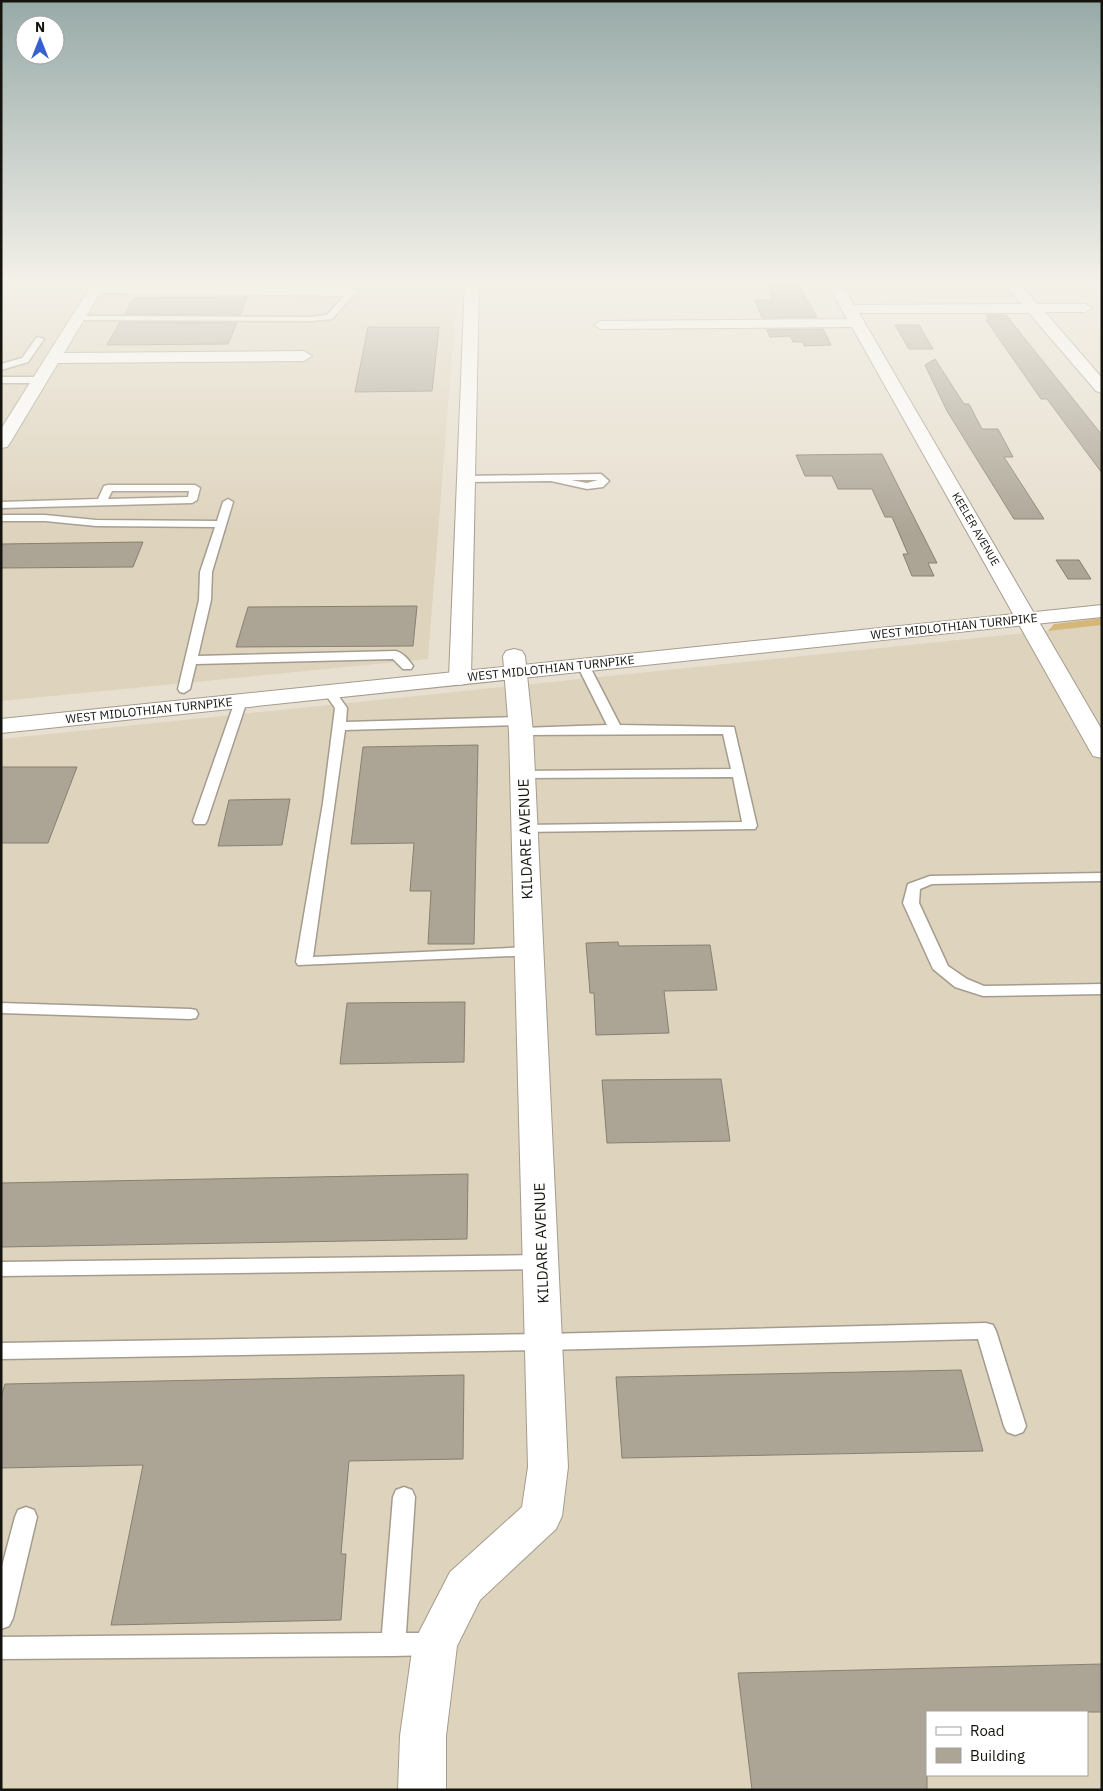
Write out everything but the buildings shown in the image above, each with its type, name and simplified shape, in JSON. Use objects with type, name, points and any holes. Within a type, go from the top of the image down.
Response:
[{"type":"street","points":[[1,443],[49,365]]},
{"type":"street","points":[[460,669],[469,365]]},
{"type":"street","name":"KEELER AVENUE","points":[[880,365],[1102,751]]},
{"type":"street","points":[[1082,365],[1102,388]]},
{"type":"street","points":[[1084,367],[1102,367]]},
{"type":"street","name":"WEST MIDLOTHIAN TURNPIKE","points":[[515,664],[583,665],[1023,611],[1102,596]]},
{"type":"street","name":"WEST MIDLOTHIAN TURNPIKE","points":[[1,726],[329,691],[460,669],[1023,611],[1102,611]]},
{"type":"street","name":"KILDARE AVENUE","points":[[422,1790],[423,1736],[435,1644],[465,1586],[541,1516],[548,1467],[545,1342],[521,726],[515,664]]},
{"type":"street","name":"WEST MIDLOTHIAN TURNPIKE","points":[[1,708],[407,666],[460,669]]},
{"type":"lane","points":[[1,380],[40,380]]},
{"type":"lane","points":[[466,479],[553,478]]},
{"type":"lane","points":[[1,504],[102,502],[192,500],[195,488],[108,488],[102,502]]},
{"type":"lane","points":[[184,689],[206,600],[206,572],[228,502]]},
{"type":"lane","points":[[1,518],[45,518],[96,523],[221,524]]},
{"type":"lane","points":[[191,660],[396,655],[407,666]]},
{"type":"lane","points":[[583,665],[615,729]]},
{"type":"lane","points":[[329,691],[341,708],[332,794],[304,962],[530,952]]},
{"type":"lane","points":[[200,822],[240,701]]},
{"type":"lane","points":[[339,726],[521,726],[729,730],[750,826],[525,829]]},
{"type":"lane","points":[[522,775],[739,773]]},
{"type":"lane","points":[[1102,877],[930,880],[913,887],[911,903],[941,969],[961,983],[983,991],[1102,989]]},
{"type":"lane","points":[[1,1008],[190,1014]]},
{"type":"lane","points":[[1,1269],[542,1262]]},
{"type":"lane","points":[[1,1351],[545,1342],[986,1331],[1015,1426]]},
{"type":"lane","points":[[393,1645],[404,1497]]},
{"type":"lane","points":[[1,1618],[26,1517]]},
{"type":"lane","points":[[1,1648],[435,1644]]},
{"type":"shaded area","points":[[1,365],[451,365],[428,659],[1,701]]},
{"type":"shaded area","points":[[1102,618],[1102,625],[1048,631],[1054,624]]},
{"type":"shaded area","points":[[1102,625],[1102,1790],[1,1790],[1,739]]}]
